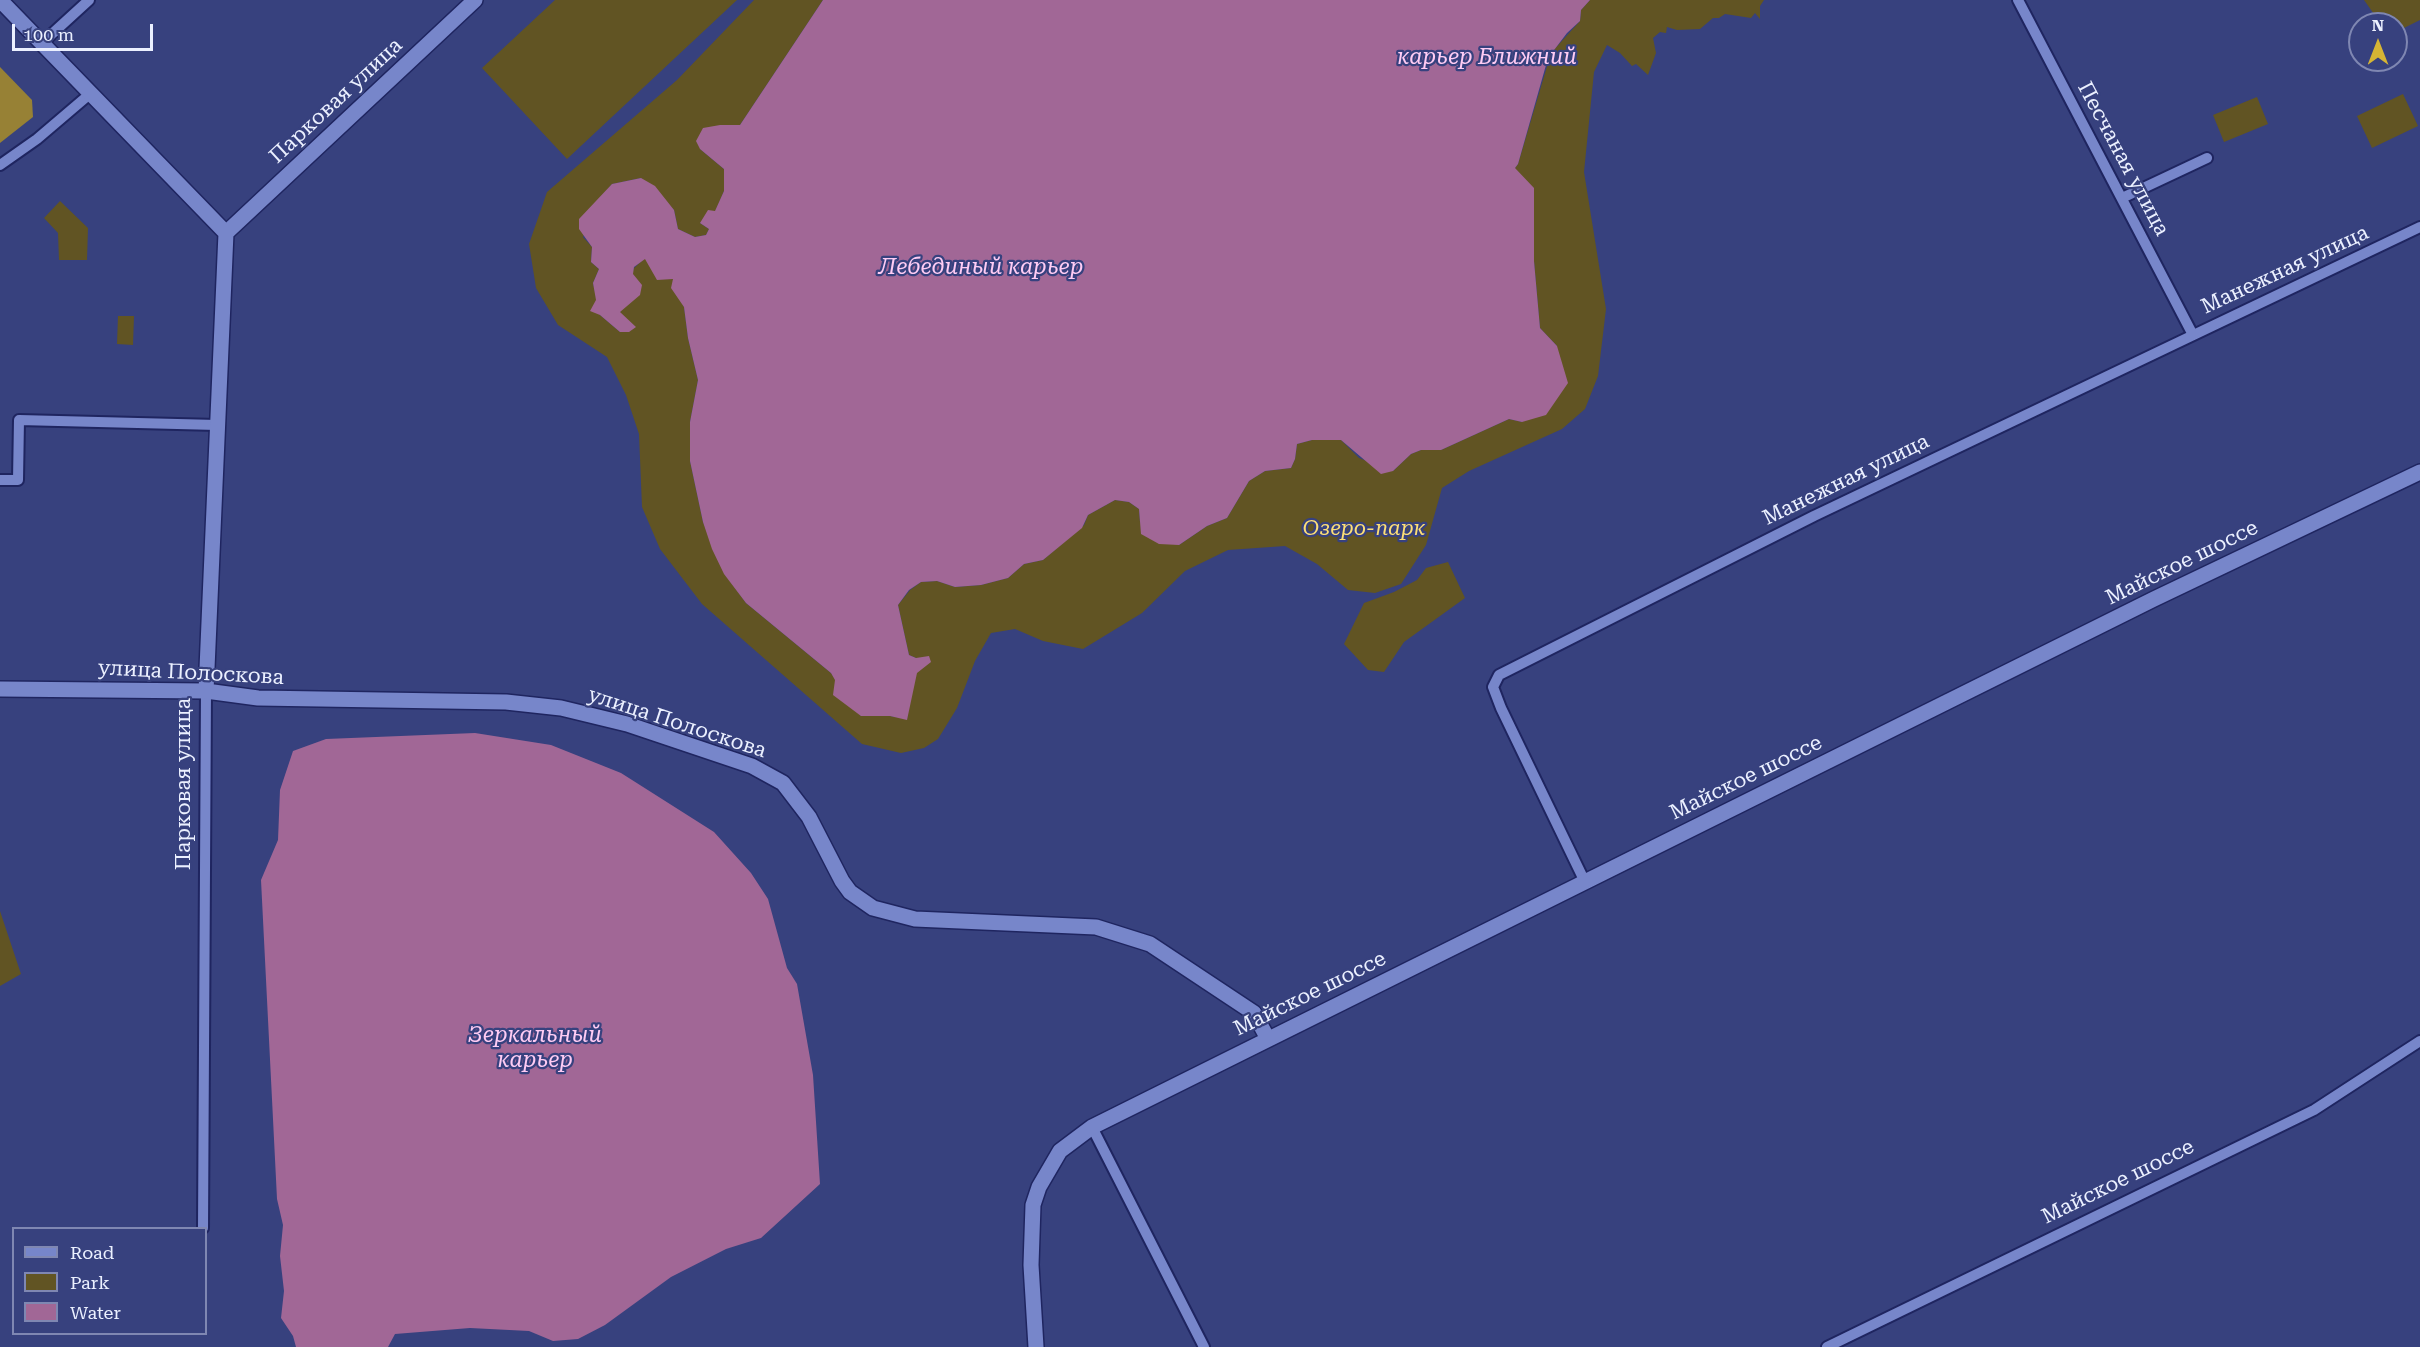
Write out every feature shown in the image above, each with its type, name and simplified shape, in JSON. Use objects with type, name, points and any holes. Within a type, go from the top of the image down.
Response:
[{"type":"street","points":[[0,0],[226,233]]},
{"type":"street","points":[[42,43],[89,0]]},
{"type":"street","name":"Парковая улица","points":[[203,1227],[206,691],[226,233],[475,0]]},
{"type":"street","name":"Песчаная улица","points":[[2018,0],[2193,335]]},
{"type":"street","points":[[0,165],[37,139],[91,93]]},
{"type":"street","points":[[2122,198],[2207,158]]},
{"type":"street","name":"Манежная улица","points":[[1585,882],[1497,698],[1493,687],[1499,675],[1814,516],[2420,227]]},
{"type":"street","points":[[0,480],[18,480],[19,420],[217,425]]},
{"type":"street","name":"Майское шоссе","points":[[1036,1347],[1031,1265],[1033,1205],[1039,1186],[1060,1151],[1092,1127],[2154,599],[2420,472]]},
{"type":"street","name":"улица Полоскова","points":[[0,689],[206,691],[258,698],[506,702],[561,708],[627,724],[752,766],[783,783],[809,817],[842,881],[850,892],[873,908],[915,919],[1096,927],[1150,944],[1254,1013],[1268,1039]]},
{"type":"street","name":"Майское шоссе","points":[[1827,1347],[2314,1110],[2420,1041]]},
{"type":"street","points":[[1092,1127],[1204,1347]]},
{"type":"green space","points":[[555,0],[737,0],[567,159],[482,68]]},
{"type":"green space","name":"Озеро-парк","points":[[754,0],[823,0],[740,125],[720,125],[700,149],[724,169],[724,191],[715,212],[700,223],[709,229],[706,235],[695,237],[678,229],[674,210],[641,178],[612,184],[600,198],[583,237],[592,247],[591,262],[599,269],[593,283],[600,315],[620,332],[620,312],[637,281],[632,274],[634,268],[645,258],[673,278],[684,307],[688,338],[698,380],[690,422],[690,461],[703,522],[725,574],[746,603],[831,673],[861,716],[890,716],[907,719],[916,658],[909,655],[898,605],[910,590],[921,582],[937,581],[955,587],[981,585],[1008,578],[1024,564],[1043,560],[1084,525],[1088,515],[1115,500],[1129,502],[1139,509],[1140,522],[1179,545],[1207,526],[1227,518],[1249,481],[1265,471],[1291,468],[1297,444],[1312,440],[1341,440],[1359,458],[1393,471],[1411,454],[1421,450],[1441,450],[1509,419],[1522,422],[1557,346],[1540,328],[1534,261],[1515,168],[1551,53],[1580,21],[1581,10],[1590,0],[1764,0],[1760,6],[1760,19],[1755,13],[1751,18],[1725,14],[1719,18],[1713,18],[1700,29],[1677,30],[1667,27],[1666,33],[1660,32],[1653,38],[1656,53],[1648,75],[1636,64],[1632,66],[1620,53],[1607,45],[1594,72],[1584,172],[1606,309],[1598,376],[1585,409],[1562,429],[1469,471],[1442,488],[1426,545],[1401,584],[1375,593],[1348,590],[1317,564],[1285,546],[1228,550],[1185,571],[1142,613],[1083,649],[1043,641],[1015,629],[991,633],[975,661],[957,708],[938,739],[924,748],[901,753],[862,744],[702,604],[660,549],[642,507],[639,434],[626,395],[607,357],[558,325],[536,288],[529,244],[547,192],[677,80]]},
{"type":"green space","points":[[2364,0],[2420,0],[2420,20],[2408,26],[2408,12],[2372,12]]},
{"type":"green space","points":[[2403,94],[2418,126],[2372,148],[2357,116]]},
{"type":"green space","points":[[2257,97],[2268,124],[2224,142],[2213,115]]},
{"type":"green space","points":[[60,201],[88,228],[87,260],[59,260],[58,233],[44,218]]},
{"type":"green space","points":[[118,316],[134,316],[133,345],[117,344]]},
{"type":"green space","points":[[1448,562],[1465,598],[1404,642],[1384,672],[1368,670],[1344,644],[1364,603],[1394,592],[1417,580],[1426,568]]},
{"type":"green space","points":[[0,911],[21,974],[0,986]]},
{"type":"shaded area","points":[[0,67],[32,100],[33,117],[0,143]]},
{"type":"water","name":"Лебединый карьер","points":[[823,0],[1590,0],[1581,10],[1580,21],[1567,33],[1548,58],[1515,168],[1534,188],[1534,261],[1540,328],[1557,346],[1568,383],[1546,415],[1522,422],[1509,419],[1441,450],[1421,450],[1411,454],[1393,471],[1381,474],[1341,440],[1312,440],[1297,444],[1291,468],[1265,471],[1249,481],[1227,518],[1207,526],[1179,545],[1159,544],[1141,534],[1139,509],[1129,502],[1115,500],[1088,515],[1082,528],[1043,560],[1024,564],[1008,578],[981,585],[955,587],[937,581],[921,582],[909,590],[898,605],[909,655],[916,658],[929,656],[931,662],[917,673],[907,720],[890,716],[861,716],[833,695],[835,680],[831,673],[746,603],[724,574],[712,549],[703,522],[690,461],[690,422],[698,380],[688,338],[684,307],[671,288],[673,279],[657,280],[645,259],[634,267],[633,274],[642,285],[640,295],[620,312],[636,327],[629,332],[620,332],[600,315],[590,311],[596,300],[593,283],[599,269],[591,262],[592,247],[579,229],[579,219],[612,184],[641,178],[655,186],[674,210],[678,229],[695,237],[706,235],[709,229],[700,223],[708,210],[715,211],[724,191],[724,169],[700,149],[696,141],[703,128],[740,125]]},
{"type":"water","name":"Зеркальный карьер","points":[[475,733],[551,745],[621,773],[714,832],[751,873],[768,899],[787,968],[797,984],[813,1075],[820,1184],[761,1238],[726,1249],[671,1277],[605,1325],[578,1339],[553,1341],[529,1331],[470,1328],[395,1334],[388,1347],[296,1347],[293,1336],[281,1318],[284,1291],[280,1256],[283,1225],[277,1199],[261,880],[278,840],[280,790],[293,751],[326,739]]},
{"type":"water label","name":"карьер Ближний","points":[[1487,58]]}]
